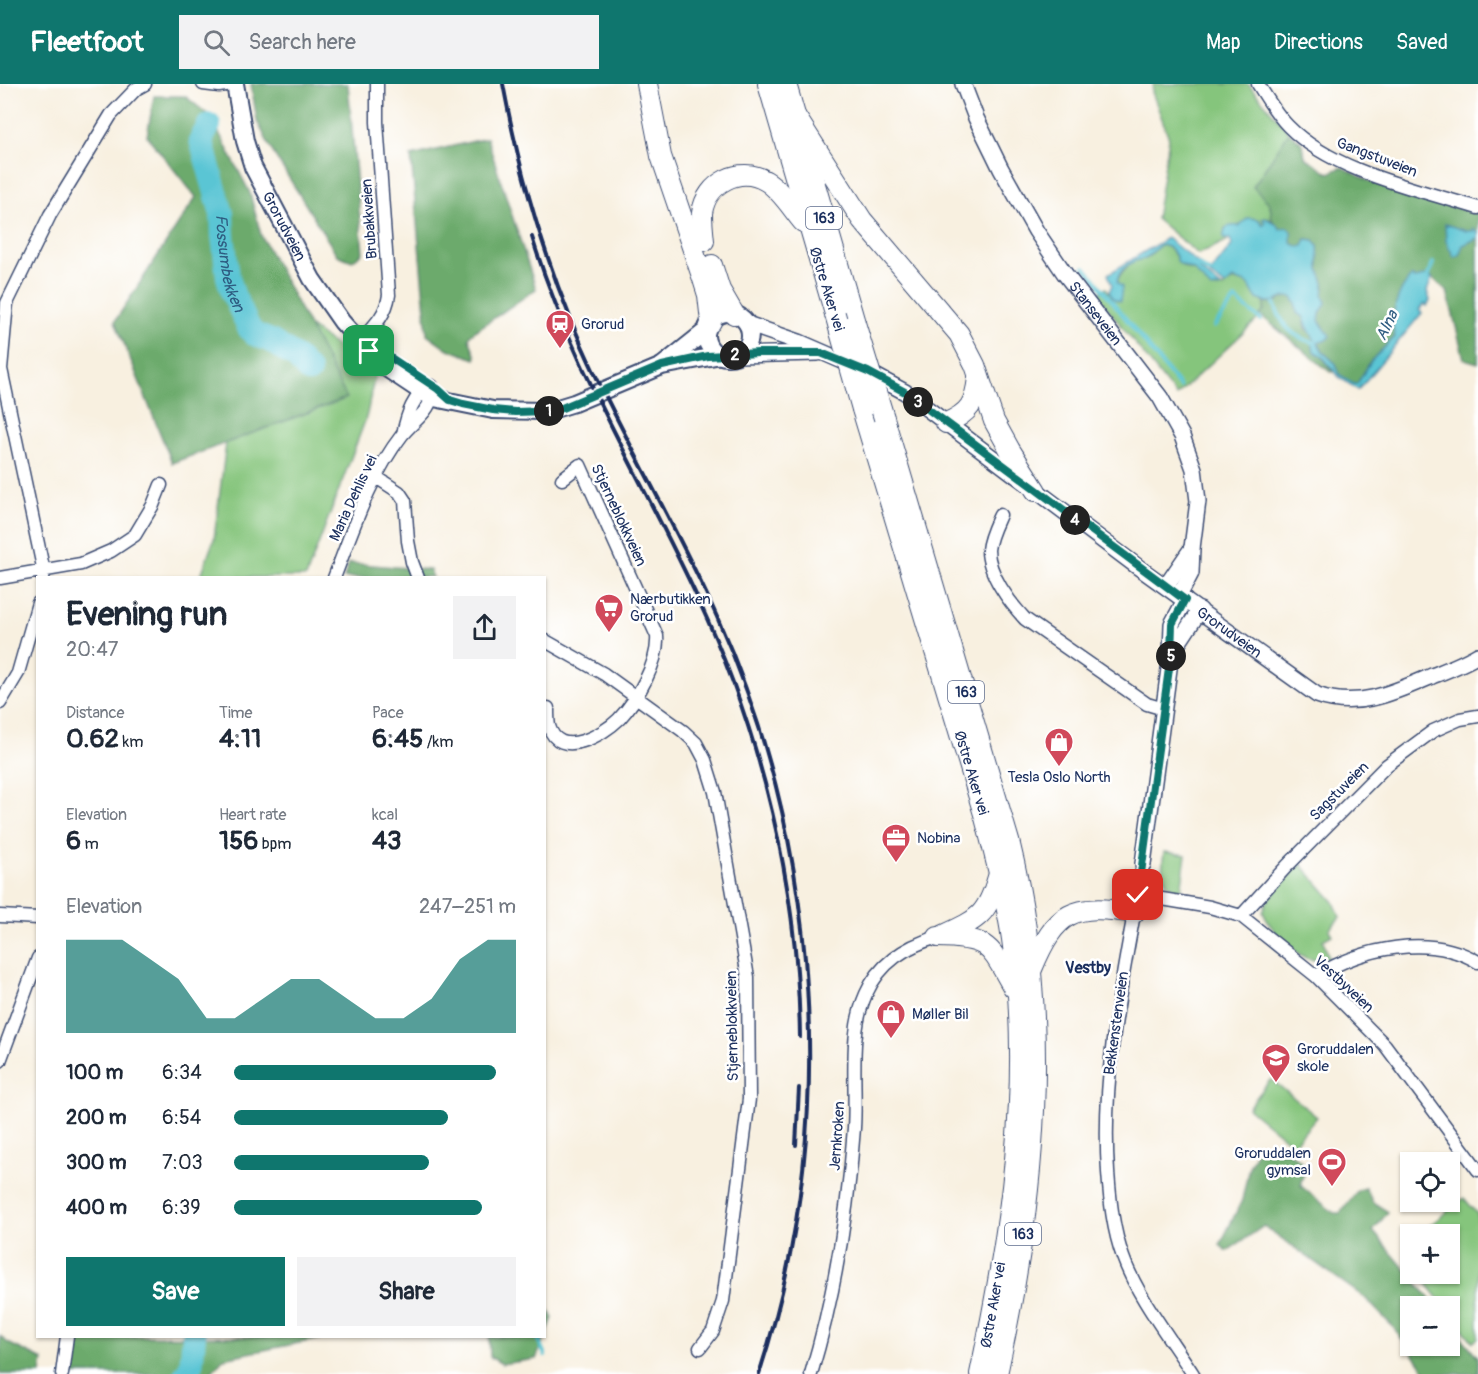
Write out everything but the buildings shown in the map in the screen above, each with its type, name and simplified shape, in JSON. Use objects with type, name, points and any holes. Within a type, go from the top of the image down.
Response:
[{"type":"highway","name":"163","points":[[647,84],[661,156],[708,295],[709,326]]},
{"type":"highway","name":"Østre Aker vei","points":[[768,84],[862,409],[978,795],[999,874],[1012,939],[1018,995],[1019,1055],[1014,1165],[999,1273],[980,1374]]},
{"type":"highway","name":"Østre Aker vei","points":[[786,84],[1009,841],[1021,896],[1032,969],[1036,1035],[1034,1131],[1028,1199],[997,1374]]},
{"type":"highway","name":"163","points":[[794,114],[850,203],[875,236],[959,334],[969,352],[998,429],[1036,491]]},
{"type":"highway","name":"163","points":[[655,120],[672,151],[720,290],[741,319]]},
{"type":"highway","name":"163","points":[[704,241],[702,213],[708,196],[722,181],[739,175],[749,175],[765,180],[810,230]]},
{"type":"highway","points":[[946,423],[965,414],[973,401],[979,382]]},
{"type":"highway","points":[[938,937],[965,926],[980,915],[992,899],[999,874]]},
{"type":"highway","points":[[1032,969],[1048,936],[1065,917],[1093,908],[1136,904]]},
{"type":"highway","points":[[938,937],[965,937],[982,944],[997,958],[1018,995]]},
{"type":"main road","name":"Grorudveien","points":[[234,84],[245,141],[258,177],[312,279],[334,312],[364,346],[388,356],[429,392],[450,400],[493,410],[548,411],[574,403],[662,366],[729,355]]},
{"type":"main road","points":[[721,314],[741,319],[750,330],[749,342],[742,352],[729,355],[709,345],[709,326],[721,314]]},
{"type":"main road","name":"Grorudveien","points":[[662,366],[709,326]]},
{"type":"street","points":[[44,575],[1,369],[3,303],[50,214],[111,115],[136,89],[145,84]]},
{"type":"street","name":"Grorudveien","points":[[203,84],[219,86],[234,84]]},
{"type":"street","name":"Brubakkveien","points":[[364,346],[387,308],[389,295],[377,122],[377,84]]},
{"type":"street","name":"Stanseveien","points":[[963,84],[976,118],[1001,169],[1036,231],[1065,274],[1160,397],[1176,422],[1189,452],[1197,485],[1197,519],[1191,573],[1182,598]]},
{"type":"street","name":"Gangstuveien","points":[[1258,84],[1287,125],[1336,161],[1372,175],[1478,208]]},
{"type":"street","name":"Grorudveien","points":[[741,319],[849,363],[888,382],[1307,690],[1317,695],[1336,701],[1381,696],[1478,655]]},
{"type":"street","name":"Grorudveien","points":[[729,355],[821,353]]},
{"type":"street","name":"Maria Dehlis vei","points":[[335,576],[376,477],[403,434],[419,419],[429,392]]},
{"type":"street","name":"Stjerneblokkveien","points":[[562,479],[580,465],[657,636],[656,657],[650,672],[635,696]]},
{"type":"street","points":[[376,477],[399,492],[405,501],[408,541],[417,576]]},
{"type":"street","points":[[0,578],[44,575],[81,564],[111,551],[135,536],[153,505],[161,484]]},
{"type":"street","points":[[1000,515],[988,551],[999,584],[1014,608],[1025,620],[1147,704],[1164,710]]},
{"type":"street","name":"Stanseveien","points":[[1166,586],[1192,548]]},
{"type":"street","name":"Bekkenstenveien","points":[[1182,598],[1172,624],[1171,654],[1143,864],[1110,1052],[1105,1134],[1113,1224],[1123,1256],[1132,1279],[1193,1374]]},
{"type":"street","points":[[0,703],[18,673],[36,610]]},
{"type":"street","name":"Bekkenstenveien","points":[[1171,654],[1200,610]]},
{"type":"street","name":"Stjerneblokkveien","points":[[546,641],[604,674],[683,731],[696,743],[705,760],[715,792],[748,977],[749,1099],[723,1301],[713,1331],[700,1348]]},
{"type":"street","points":[[548,708],[552,733],[561,741],[572,743],[589,740],[607,730],[621,717],[635,696]]},
{"type":"street","name":"Sagstuveien","points":[[1241,916],[1306,846],[1387,765],[1433,730],[1460,719],[1478,716]]},
{"type":"street","name":"Vestbyveien","points":[[1136,904],[1210,907],[1241,916],[1316,976],[1385,1044],[1478,1170]]},
{"type":"street","points":[[0,916],[36,918]]},
{"type":"street","name":"Jernkroken","points":[[810,1374],[825,1325],[844,1225],[854,1126],[859,1014],[872,982],[888,962],[897,954],[916,944],[938,937]]},
{"type":"street","points":[[1316,976],[1335,964],[1358,956],[1416,946],[1436,947],[1463,953],[1478,962]]},
{"type":"street","points":[[0,1061],[36,963]]},
{"type":"street","points":[[62,1374],[67,1338]]},
{"type":"green space","points":[[251,84],[348,84],[363,253],[352,261],[337,255],[272,151],[257,121]]},
{"type":"green space","points":[[1153,84],[1248,84],[1289,132],[1270,204],[1272,220],[1266,218],[1263,225],[1258,219],[1249,219],[1243,224],[1225,228],[1227,241],[1198,254],[1156,219],[1169,138],[1152,92]]},
{"type":"green space","points":[[154,96],[185,96],[211,117],[250,193],[261,235],[347,398],[172,463],[115,321],[196,197],[147,136]]},
{"type":"green space","points":[[1289,132],[1303,144],[1305,157],[1329,173],[1342,167],[1371,182],[1478,214],[1478,363],[1464,359],[1447,291],[1429,275],[1414,280],[1412,277],[1395,337],[1371,361],[1357,384],[1339,374],[1336,364],[1323,352],[1318,342],[1328,338],[1319,321],[1320,313],[1326,303],[1323,296],[1324,283],[1319,270],[1318,246],[1314,240],[1306,239],[1303,246],[1299,247],[1291,243],[1284,230],[1272,220],[1270,204],[1253,187]]},
{"type":"green space","points":[[487,138],[536,289],[471,334],[469,338],[475,359],[448,349],[427,334],[411,156]]},
{"type":"green space","points":[[1160,245],[1169,248],[1184,267],[1194,270],[1216,289],[1223,288],[1229,281],[1244,281],[1252,286],[1257,299],[1265,302],[1264,311],[1258,319],[1176,396],[1097,295],[1106,288],[1109,292],[1127,266],[1138,260],[1146,259]]},
{"type":"green space","points":[[1286,296],[1292,297],[1296,303],[1297,313],[1304,317],[1306,328],[1313,333],[1316,341],[1314,351],[1322,356],[1333,372],[1330,372],[1260,315],[1264,311],[1265,302],[1274,303]]},
{"type":"green space","points":[[309,326],[376,375],[365,421],[306,576],[201,576],[214,539],[226,443],[346,398]]},
{"type":"green space","points":[[349,563],[430,570],[432,576],[345,576]]},
{"type":"green space","points":[[1164,852],[1186,855],[1181,892],[1166,881],[1162,865]]},
{"type":"green space","points":[[1300,863],[1334,902],[1340,917],[1329,930],[1332,935],[1323,940],[1329,958],[1311,960],[1300,954],[1275,931],[1263,912],[1267,901]]},
{"type":"green space","points":[[1271,1079],[1317,1117],[1293,1145],[1248,1108]]},
{"type":"green space","points":[[1257,1150],[1288,1151],[1303,1163],[1304,1174],[1301,1186],[1334,1213],[1340,1213],[1358,1190],[1365,1188],[1373,1202],[1388,1212],[1373,1231],[1400,1263],[1400,1284],[1418,1284],[1428,1296],[1400,1296],[1400,1336],[1365,1298],[1264,1226],[1227,1251],[1220,1245],[1242,1200],[1249,1167]]},
{"type":"green space","points":[[1464,1198],[1478,1215],[1478,1338],[1473,1342],[1460,1326],[1460,1296],[1437,1296],[1427,1284],[1460,1284],[1460,1224],[1432,1224],[1446,1212],[1460,1212],[1460,1201]]},
{"type":"green space","points":[[546,1306],[553,1318],[546,1335]]},
{"type":"green space","points":[[1460,1335],[1478,1357],[1478,1374],[1428,1374],[1415,1356],[1460,1356]]},
{"type":"green space","points":[[0,1336],[8,1343],[43,1360],[41,1374],[0,1374]]},
{"type":"green space","points":[[77,1338],[324,1338],[224,1358],[210,1374],[71,1374]]},
{"type":"green space","points":[[489,1338],[545,1338],[536,1359],[502,1364],[490,1357]]},
{"type":"water","points":[[1248,218],[1258,219],[1263,225],[1265,222],[1262,219],[1266,218],[1280,229],[1287,227],[1291,231],[1291,243],[1299,247],[1303,246],[1306,239],[1314,240],[1318,246],[1319,270],[1324,283],[1323,296],[1326,303],[1320,313],[1319,321],[1330,336],[1318,343],[1323,352],[1336,364],[1339,374],[1354,384],[1357,384],[1371,361],[1395,337],[1394,313],[1399,296],[1407,282],[1412,276],[1414,279],[1429,274],[1432,278],[1427,291],[1430,300],[1427,306],[1425,304],[1419,310],[1422,313],[1358,390],[1339,377],[1322,356],[1314,351],[1312,342],[1315,341],[1304,317],[1297,313],[1296,303],[1292,297],[1283,297],[1273,302],[1264,301],[1257,299],[1247,284],[1233,279],[1225,286],[1209,274],[1232,245],[1230,239],[1224,239],[1225,229],[1239,226]]},
{"type":"water","points":[[1445,224],[1466,231],[1473,231],[1473,228],[1478,233],[1478,238],[1463,245],[1459,255],[1454,257],[1446,241]]},
{"type":"water","points":[[1167,238],[1203,267],[1199,269],[1221,287],[1211,289],[1194,270],[1178,263],[1170,248],[1160,245],[1145,259],[1131,263],[1123,270],[1117,283],[1122,287],[1120,301],[1114,299],[1109,292],[1112,285],[1108,274]]},
{"type":"waterway","name":"Fossumbekken","points":[[209,125],[201,140],[222,214],[228,277],[233,294],[254,334],[271,341],[297,358],[309,371]]},
{"type":"waterway","name":"Alna","points":[[1427,278],[1433,263]]},
{"type":"waterway","points":[[1198,265],[1210,273]]},
{"type":"waterway","points":[[1085,267],[1180,387]]},
{"type":"waterway","points":[[1214,327],[1235,299],[1261,320]]},
{"type":"waterway","points":[[1274,303],[1280,318],[1294,334],[1315,343]]},
{"type":"waterway","name":"Fossumbekken","points":[[186,1374],[191,1367],[194,1338]]},
{"type":"waterway","points":[[539,1338],[545,1355]]},
{"type":"railway","points":[[503,84],[532,206],[561,296],[607,399],[700,580],[752,707],[779,800],[798,895],[807,992],[809,1089],[801,1185],[784,1281],[759,1374]]},
{"type":"railway","points":[[532,237],[548,284],[587,376],[698,599],[741,704],[758,758],[784,868],[798,980],[800,1037]]},
{"type":"railway","points":[[796,1145],[799,1088]]},
{"type":"place","name":"Grorud","points":[[560,350]]},
{"type":"place","name":"Nærbutikken Grorud","points":[[609,634]]},
{"type":"place","name":"Tesla Oslo North","points":[[1059,768]]},
{"type":"place","name":"Nobina","points":[[896,864]]},
{"type":"place","name":"Møller Bil","points":[[891,1040]]},
{"type":"place","name":"Groruddalen skole","points":[[1276,1084]]},
{"type":"place","name":"Groruddalen gymsal","points":[[1332,1188]]},
{"type":"district","name":"Vestby","points":[[1088,967]]},
{"type":"route","points":[[369,351],[388,356],[438,389],[450,400],[478,408],[515,412],[548,411],[562,408],[662,366],[708,356],[758,353],[821,353],[868,372],[905,392],[1185,600],[1170,630],[1171,654],[1138,895]]}]
